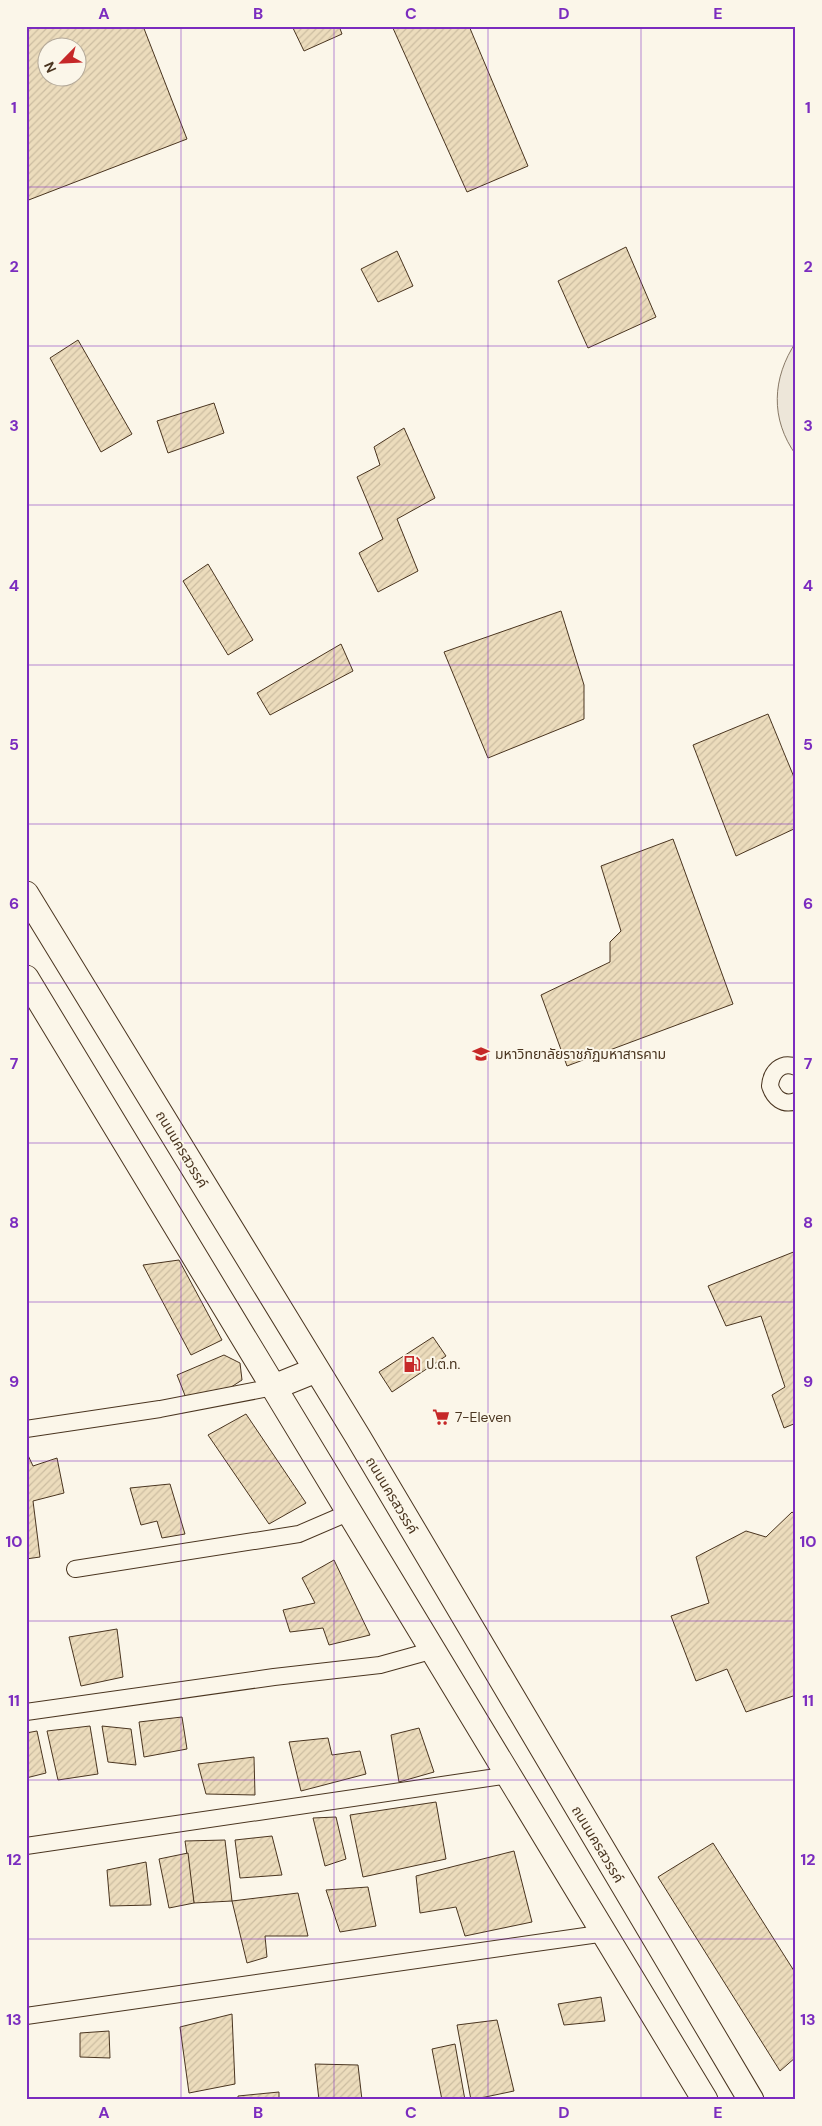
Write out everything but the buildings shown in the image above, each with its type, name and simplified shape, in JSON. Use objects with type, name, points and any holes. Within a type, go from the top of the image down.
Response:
[{"type":"main road","name":"ถนนนครสวรรค์","points":[[26,894],[316,1370],[751,2100]]},
{"type":"main road","points":[[26,978],[606,1933],[705,2100]]},
{"type":"main road","points":[[274,1388],[316,1370]]},
{"type":"street","points":[[796,1067],[788,1065],[776,1070],[772,1075],[770,1086],[772,1093],[779,1100],[785,1103],[796,1101]]},
{"type":"street","points":[[26,1429],[160,1409],[274,1388]]},
{"type":"street","points":[[75,1569],[299,1534],[350,1512]]},
{"type":"street","points":[[26,1712],[274,1677],[380,1666],[434,1650]]},
{"type":"street","points":[[26,1846],[510,1775]]},
{"type":"street","points":[[26,2016],[606,1933]]},
{"type":"shaded area","points":[[796,342],[796,455],[782,427],[778,413],[777,398],[782,370]]},
{"type":"place","name":"มหาวิทยาลัยราชภัฏมหาสารคาม","points":[[481,1054]]},
{"type":"place","name":"ป.ต.ท.","points":[[412,1364]]},
{"type":"place","name":"7-Eleven","points":[[441,1417]]}]
